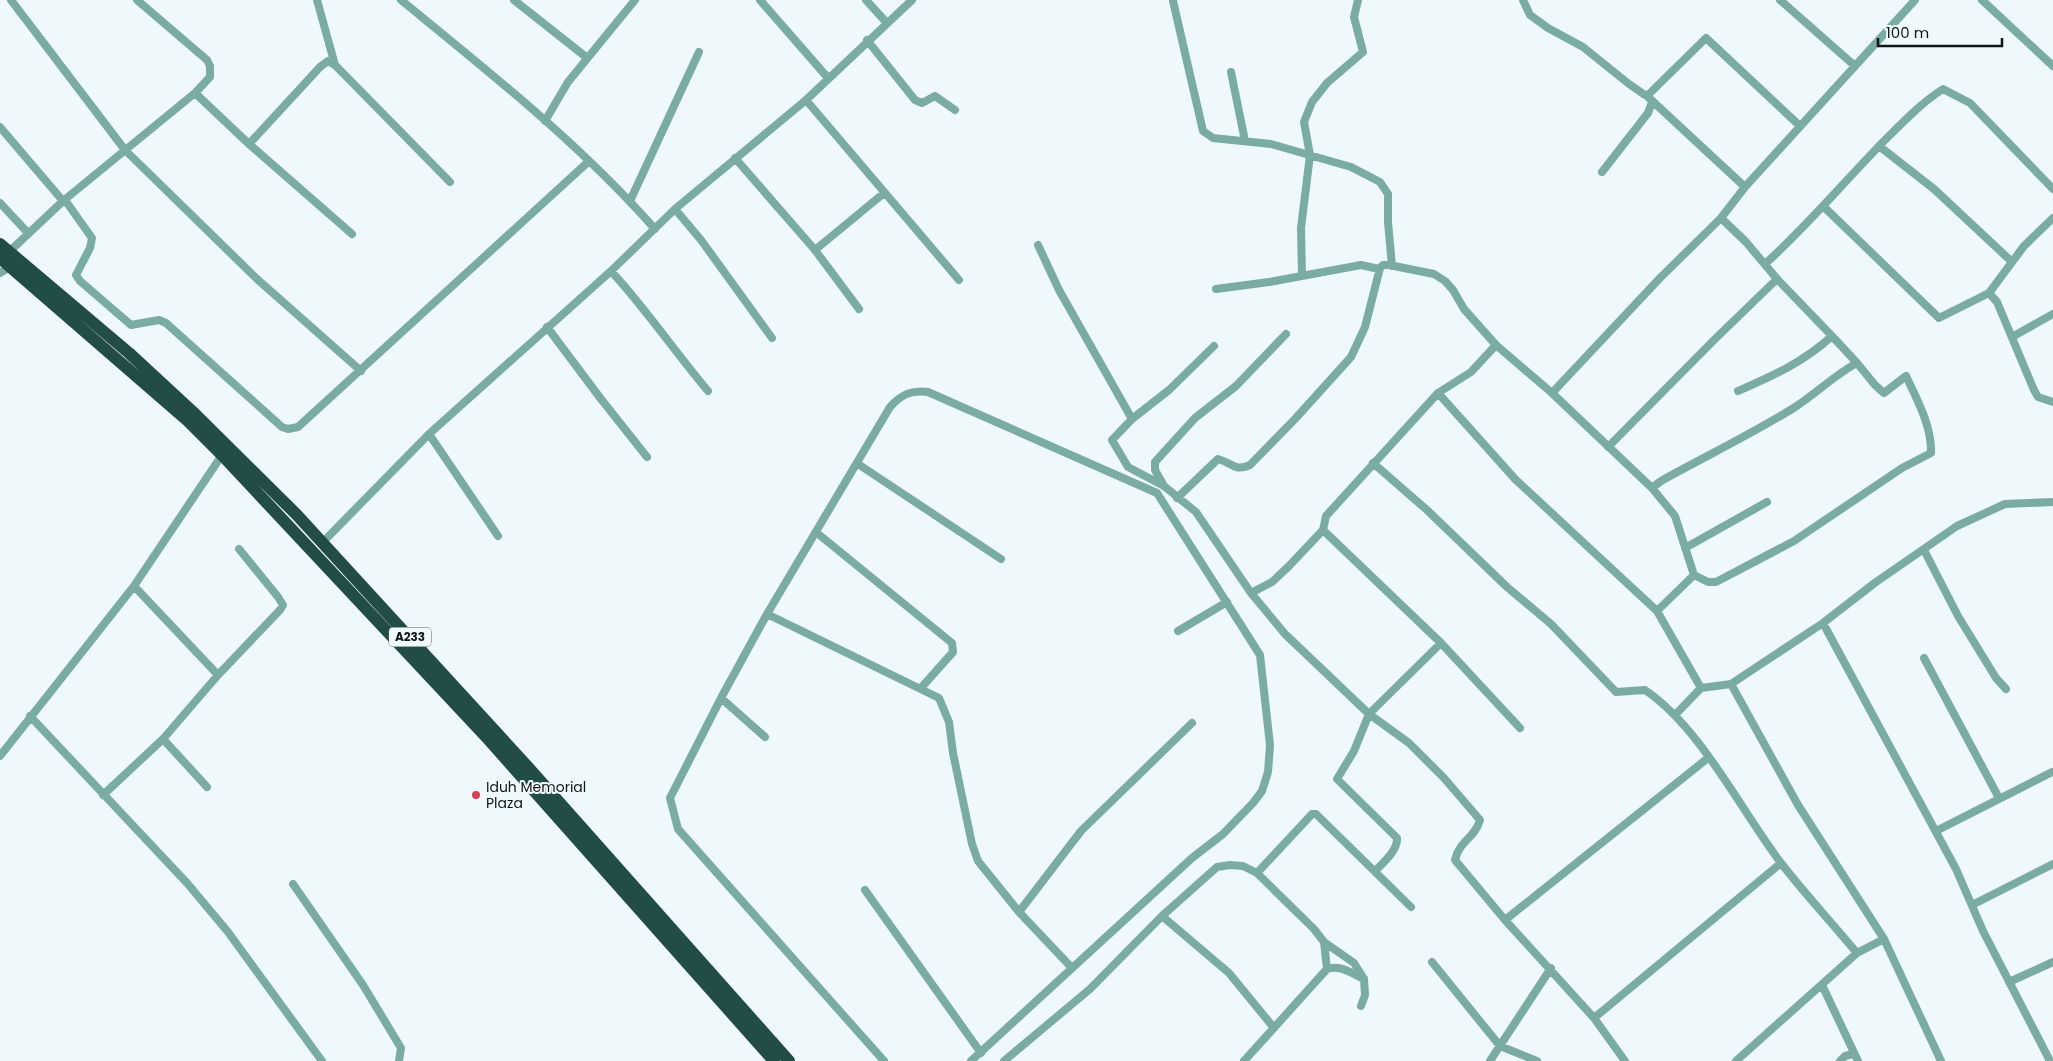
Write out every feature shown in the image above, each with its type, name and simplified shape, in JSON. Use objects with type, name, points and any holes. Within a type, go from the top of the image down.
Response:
[{"type":"highway","name":"A233","points":[[3,251],[12,266],[188,421],[222,455],[523,770],[789,1061]]},
{"type":"highway","name":"A233","points":[[3,251],[129,353],[196,415],[322,542],[523,770],[774,1061]]},
{"type":"street","points":[[11,0],[125,150],[257,279],[361,371]]},
{"type":"street","points":[[3,251],[28,233],[64,200],[195,93],[210,77],[208,60],[138,0]]},
{"type":"street","points":[[317,0],[335,65]]},
{"type":"street","points":[[401,0],[545,121],[630,201],[654,229]]},
{"type":"street","points":[[514,0],[586,57]]},
{"type":"street","points":[[545,121],[568,82],[586,57],[635,0]]},
{"type":"street","points":[[760,0],[828,78]]},
{"type":"street","points":[[866,0],[886,22]]},
{"type":"street","points":[[322,542],[429,434],[611,271],[674,209],[806,100],[886,22],[912,0]]},
{"type":"street","points":[[1302,276],[1301,228],[1310,155],[1304,122],[1312,102],[1327,83],[1363,52],[1354,17],[1358,0]]},
{"type":"street","points":[[1523,0],[1530,15],[1548,28],[1583,47],[1628,84],[1645,95]]},
{"type":"street","points":[[1780,0],[1855,66]]},
{"type":"street","points":[[1552,393],[1660,278],[1721,218],[1745,187],[1915,0]]},
{"type":"street","points":[[1982,0],[2053,66]]},
{"type":"street","points":[[1173,1],[1203,131],[1213,138],[1271,144],[1310,155],[1351,167],[1380,182],[1388,194],[1388,222],[1392,266]]},
{"type":"street","points":[[1745,187],[1647,96],[1706,38],[1800,126]]},
{"type":"street","points":[[867,40],[915,100],[922,103],[935,96],[955,110]]},
{"type":"street","points":[[630,201],[699,52]]},
{"type":"street","points":[[248,144],[320,66],[328,61],[335,65],[450,182]]},
{"type":"street","points":[[1231,72],[1245,141]]},
{"type":"street","points":[[1766,263],[1799,233],[1879,146],[1928,98],[1943,89],[1970,103],[2053,189]]},
{"type":"street","points":[[195,93],[248,144],[352,234]]},
{"type":"street","points":[[806,100],[959,280]]},
{"type":"street","points":[[1602,172],[1648,113],[1652,102]]},
{"type":"street","points":[[0,127],[64,200],[92,238],[90,248],[76,275],[80,281],[131,325],[159,320],[166,323],[282,427],[288,429],[298,427],[361,371],[423,311],[588,162]]},
{"type":"street","points":[[1879,146],[1934,189],[2011,262]]},
{"type":"street","points":[[735,158],[815,250],[859,309]]},
{"type":"street","points":[[815,250],[884,193]]},
{"type":"street","points":[[0,203],[28,233]]},
{"type":"street","points":[[1823,206],[1939,318],[1989,293],[2011,262],[2053,218]]},
{"type":"street","points":[[674,209],[701,240],[772,338]]},
{"type":"street","points":[[1216,288],[1269,282],[1361,266],[1379,269],[1383,266],[1392,266],[1434,274],[1454,290],[1464,309],[1496,345],[1552,393],[1652,488],[1674,516],[1694,575],[1708,582],[1716,582],[1794,540],[1902,468],[1931,453],[1932,440],[1906,376],[1884,392],[1875,385],[1857,363],[1778,280],[1766,263],[1721,218]]},
{"type":"street","points":[[1038,245],[1058,290],[1132,419]]},
{"type":"street","points":[[0,273],[12,266]]},
{"type":"street","points":[[1177,498],[1218,459],[1236,468],[1250,465],[1326,386],[1351,357],[1360,342],[1370,311],[1379,269]]},
{"type":"street","points":[[611,271],[632,293],[678,356],[708,391]]},
{"type":"street","points":[[1608,447],[1715,339],[1778,280]]},
{"type":"street","points":[[1989,293],[1997,302],[2038,397],[2053,402]]},
{"type":"street","points":[[2012,337],[2053,314]]},
{"type":"street","points":[[547,327],[600,399],[647,457]]},
{"type":"street","points":[[1164,486],[1155,470],[1155,462],[1195,418],[1236,386],[1286,334]]},
{"type":"street","points":[[1738,391],[1785,370],[1806,358],[1832,336]]},
{"type":"street","points":[[1251,593],[1272,582],[1323,530],[1326,516],[1438,393],[1472,372],[1496,345]]},
{"type":"street","points":[[1214,346],[1169,390],[1132,419],[1112,440],[1114,445],[1128,467],[1164,486],[1196,512],[1251,593],[1284,634],[1369,714],[1409,743],[1444,778],[1480,820],[1478,828],[1457,850],[1454,860],[1505,920],[1551,968],[1594,1018],[1625,1061]]},
{"type":"street","points":[[1652,488],[1661,481],[1791,410],[1845,369],[1857,363]]},
{"type":"street","points":[[884,1061],[678,829],[670,798],[721,698],[767,614],[858,464],[890,406],[900,396],[908,392],[928,392],[1157,493],[1260,655],[1270,745],[1268,772],[1262,791],[1253,804],[1224,834],[1192,858],[971,1061]]},
{"type":"street","points":[[1438,393],[1515,479],[1657,611],[1701,688]]},
{"type":"street","points":[[429,434],[498,536]]},
{"type":"street","points":[[0,756],[134,586],[222,455]]},
{"type":"street","points":[[1373,463],[1427,510],[1507,587],[1551,624],[1616,692],[1645,690],[1675,715],[1708,758],[1781,863],[1857,953]]},
{"type":"street","points":[[858,464],[1000,559]]},
{"type":"street","points":[[1685,548],[1767,502]]},
{"type":"street","points":[[1675,715],[1701,688],[1731,684],[1823,623],[1876,582],[1957,526],[2005,504],[2053,502]]},
{"type":"street","points":[[1323,530],[1441,643],[1520,728]]},
{"type":"street","points":[[817,533],[952,643],[953,652],[921,688]]},
{"type":"street","points":[[103,796],[163,739],[218,675],[280,610],[282,605],[239,549]]},
{"type":"street","points":[[1924,550],[1958,616],[1996,678],[2006,689]]},
{"type":"street","points":[[1657,611],[1694,575]]},
{"type":"street","points":[[134,586],[218,675]]},
{"type":"street","points":[[1178,631],[1227,602]]},
{"type":"street","points":[[767,614],[939,698],[945,708],[972,844],[978,861],[1019,912],[1072,968]]},
{"type":"street","points":[[1823,623],[1936,831],[2009,982],[2050,1061]]},
{"type":"street","points":[[1375,871],[1398,843],[1397,838],[1337,779],[1354,751],[1369,714],[1441,643]]},
{"type":"street","points":[[1924,658],[1999,798]]},
{"type":"street","points":[[1731,684],[1798,805],[1884,939],[1941,1061]]},
{"type":"street","points":[[721,698],[765,737]]},
{"type":"street","points":[[30,716],[103,796],[187,883],[257,971],[322,1061]]},
{"type":"street","points":[[1019,912],[1081,831],[1118,793],[1192,724]]},
{"type":"street","points":[[163,739],[207,787]]},
{"type":"street","points":[[1505,920],[1708,758]]},
{"type":"street","points":[[1936,831],[2052,772]]},
{"type":"street","points":[[1257,874],[1312,814],[1316,814],[1411,907]]},
{"type":"street","points":[[1594,1018],[1781,863]]},
{"type":"street","points":[[1972,905],[2053,864]]},
{"type":"street","points":[[1004,1061],[1090,989],[1162,916],[1217,867],[1242,866],[1257,874],[1314,929],[1324,942],[1354,963],[1364,979],[1365,995],[1362,1006]]},
{"type":"street","points":[[294,884],[363,985],[401,1048],[399,1061]]},
{"type":"street","points":[[865,890],[981,1053]]},
{"type":"street","points":[[1162,916],[1229,973],[1274,1028]]},
{"type":"street","points":[[1736,1061],[1857,953],[1884,939]]},
{"type":"street","points":[[1324,942],[1328,969]]},
{"type":"street","points":[[1432,962],[1500,1046],[1538,1061]]},
{"type":"street","points":[[2009,982],[2053,962]]},
{"type":"street","points":[[1244,1061],[1328,969],[1334,967],[1341,968],[1364,979]]},
{"type":"street","points":[[1490,1061],[1551,968]]},
{"type":"street","points":[[1822,986],[1857,1058]]},
{"type":"street","points":[[1840,1061],[1845,1056],[1853,1054],[1857,1058]]},
{"type":"place","name":"Iduh Memorial Plaza","points":[[476,795]]}]
